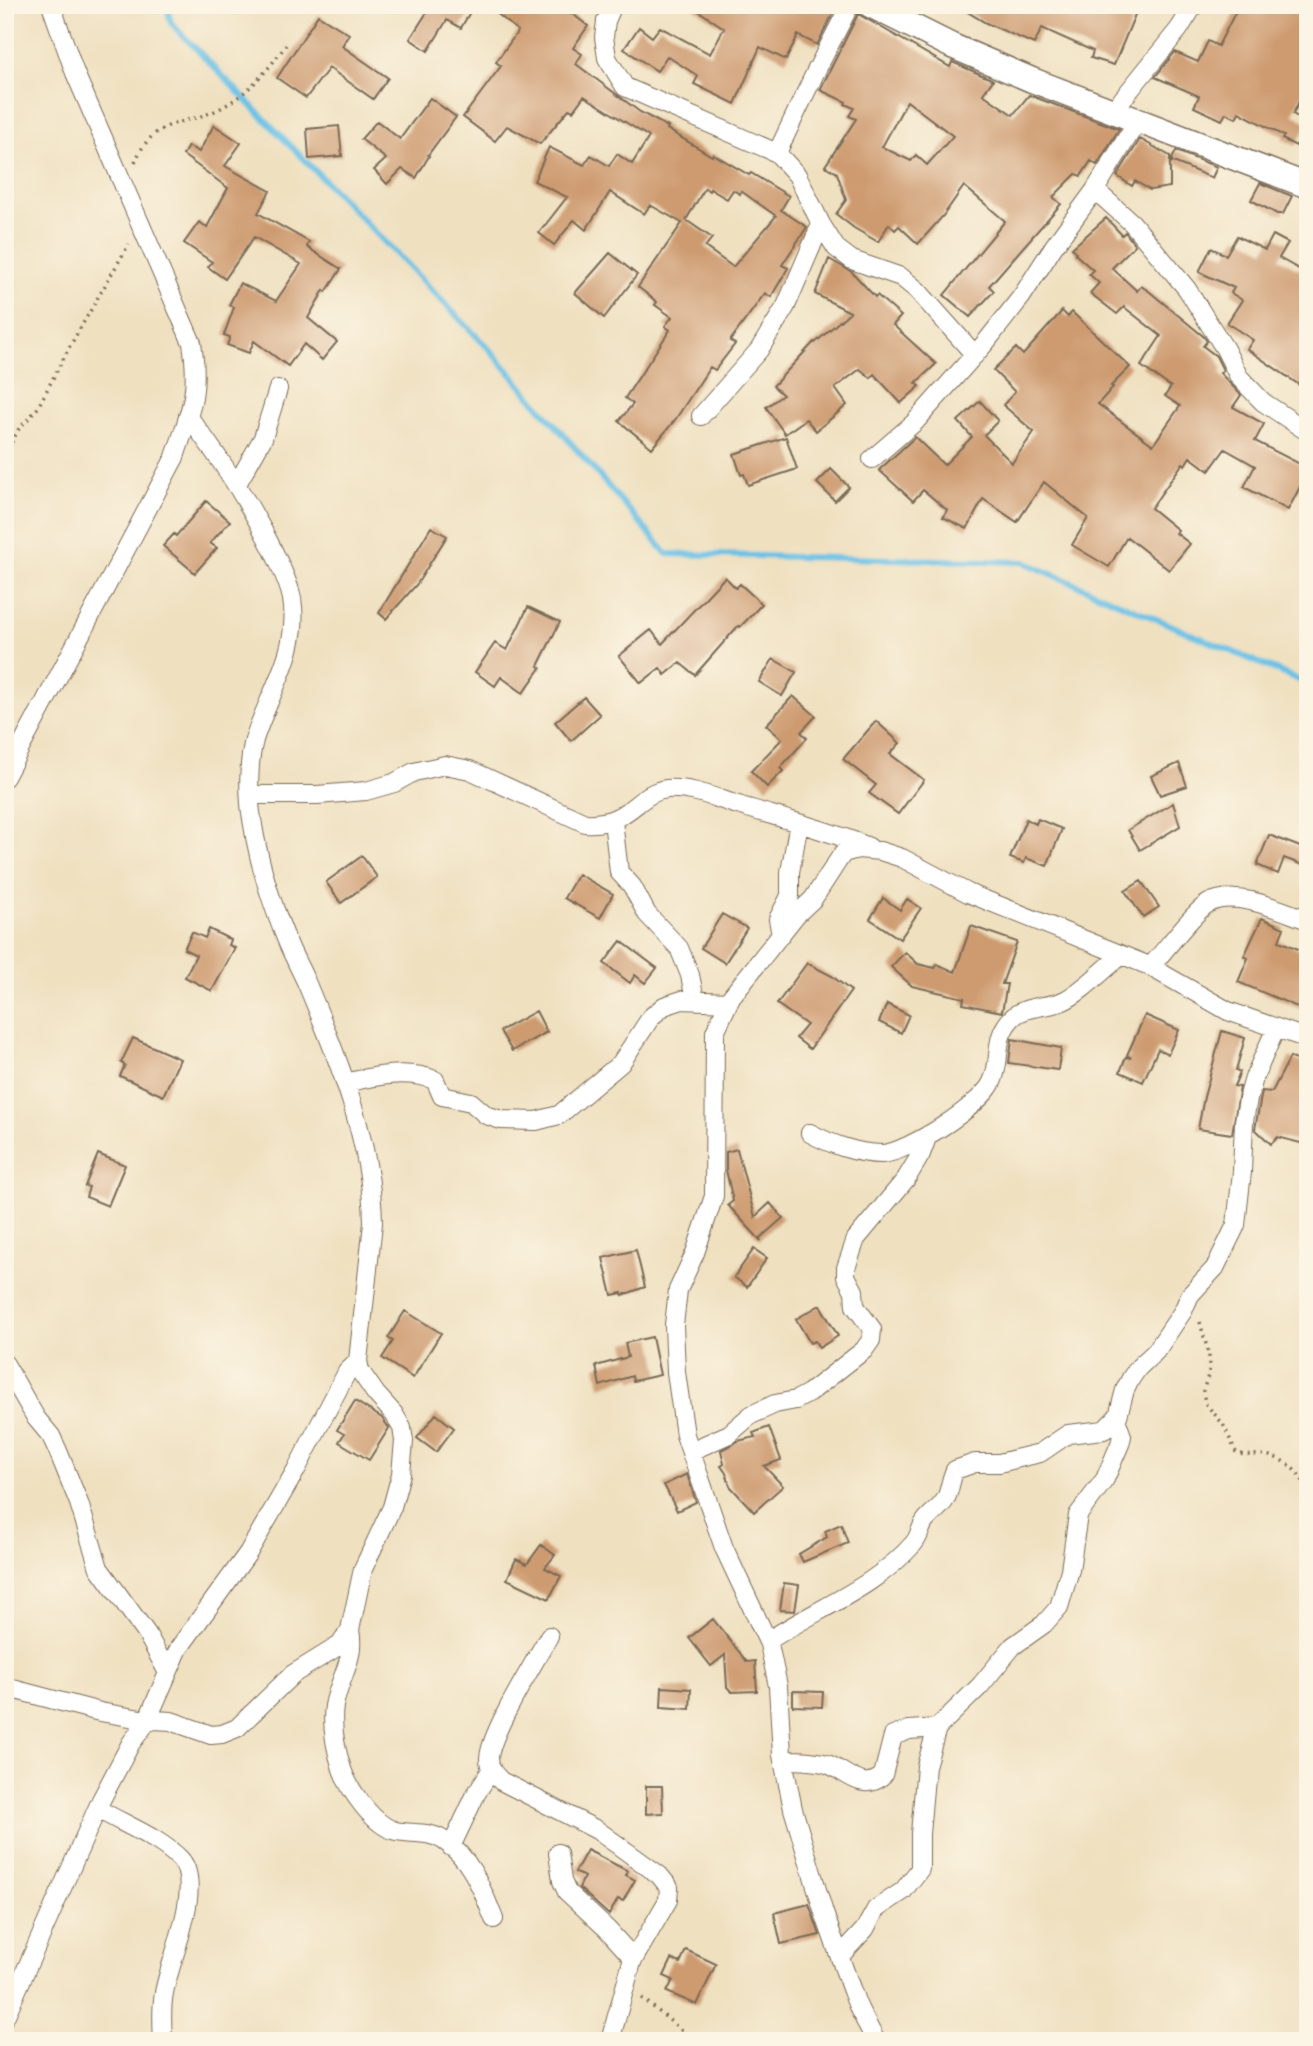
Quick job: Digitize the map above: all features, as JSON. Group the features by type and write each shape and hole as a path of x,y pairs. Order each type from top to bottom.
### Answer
{"street":[{"path":"5,777 175,457 193,407 197,373 192,343 75,73 51,5"},
{"path":"613,5 606,21 604,37 607,58 625,87 778,153 797,175 836,248 852,260 901,277 917,290 975,355"},
{"path":"778,153 850,5"},
{"path":"870,5 952,46 1308,186"},
{"path":"1113,111 1179,29 1194,5"},
{"path":"872,459 915,422 975,355 1022,296 1095,190 1138,120"},
{"path":"1095,190 1132,223 1187,289 1225,349 1239,377 1263,402 1308,432"},
{"path":"701,416 759,350 786,306 821,224"},
{"path":"237,484 263,438 278,389"},
{"path":"5,1687 146,1722 171,1721 211,1735 237,1728 293,1674 340,1645 350,1630 363,1569 392,1507 401,1474 404,1441 398,1421 370,1387 360,1371 358,1361 373,1206 355,1112 331,1041 287,941 258,856 251,816 253,744 284,668 293,629 292,600 283,572 257,517 225,464 188,416"},
{"path":"250,795 317,795 366,791 394,783 414,772 445,765 470,771 585,823 600,824 628,813 647,798 666,789 700,792 830,831 902,858 968,893 1150,967 1228,1011 1308,1039"},
{"path":"612,821 619,872 632,886 647,914 679,948 690,975 695,1000"},
{"path":"781,935 779,919 790,896 790,872 799,822"},
{"path":"876,2041 859,2009 824,1913 793,1808 783,1760 778,1686 768,1641 723,1548 685,1435 676,1372 674,1325 678,1290 695,1253 714,1196 715,1032 728,1002 796,915 813,899 843,853 850,849 880,851"},
{"path":"1150,967 1209,902 1233,897 1308,920"},
{"path":"810,1133 826,1142 883,1154 928,1135 972,1106 992,1084 998,1039 1014,1015 1065,1000 1122,955"},
{"path":"345,1083 390,1074 414,1075 435,1080 442,1096 471,1102 490,1117 515,1121 547,1118 566,1110 621,1063 650,1017 664,1006 682,1000 728,1002"},
{"path":"768,1641 858,1588 894,1563 916,1542 927,1518 947,1497 955,1470 975,1463 999,1463 1040,1453 1068,1434 1104,1430 1116,1419 1131,1378 1156,1351 1196,1289 1214,1268 1236,1225 1248,1099 1254,1078 1276,1028"},
{"path":"691,1451 729,1434 751,1415 809,1393 864,1350 872,1340 873,1329 855,1306 854,1291 846,1276 846,1268 856,1239 906,1179 928,1135"},
{"path":"5,2017 98,1808 131,1743 146,1722 179,1648 243,1562 296,1470 347,1372 358,1361"},
{"path":"5,1364 58,1451 79,1503 99,1568 147,1634 168,1674"},
{"path":"841,1955 865,1929 876,1909 903,1891 920,1869 926,1766 937,1728 980,1686 1013,1646 1044,1624 1059,1607 1070,1570 1078,1515 1105,1479 1120,1444 1122,1436 1116,1419"},
{"path":"350,1630 353,1643 351,1657 338,1692 333,1716 336,1746 349,1788 386,1828 439,1837 451,1847 475,1872 494,1919"},
{"path":"550,1636 513,1700 494,1742 489,1755 491,1770 501,1781 597,1830 666,1880 669,1887 668,1900 634,1959 610,2041"},
{"path":"783,1760 824,1763 835,1767 851,1779 874,1781 883,1775 893,1736 909,1730 937,1728"},
{"path":"451,1847 476,1794 491,1770"},
{"path":"98,1808 182,1860 189,1879 189,1898 163,1995 163,2041"},
{"path":"558,1853 562,1881 567,1892 607,1929 634,1959"}],"path":[{"path":"124,186 139,151 162,127 219,109 263,76 286,45"},
{"path":"5,455 18,430 37,410 70,346 140,224"},
{"path":"1196,1289 1200,1325 1209,1355 1209,1372 1203,1391 1205,1403 1223,1424 1236,1452 1266,1455 1286,1464 1296,1471 1307,1487 1308,1494"},
{"path":"627,1985 695,2041"}],"building":[{"path":"423,5 474,5 461,28 447,20 428,51 410,39 429,9"},
{"path":"487,5 561,5 588,26 573,48 582,54 576,64 640,112 668,127 667,129 789,196 781,210 807,227 782,265 788,268 771,297 765,293 730,341 735,344 715,370 710,367 675,420 652,448 619,421 633,404 625,398 670,330 665,326 672,317 655,305 657,302 638,287 682,223 650,205 644,214 610,192 586,230 574,220 554,245 539,233 567,197 534,181 549,147 584,165 591,155 609,166 617,154 632,164 649,137 584,96 573,111 569,109 540,144 507,126 495,141 463,117 501,66 496,62 518,31","holes":["705,188 709,191 710,189 727,199 733,190 740,194 741,191 776,216 733,267 705,247 712,238 686,220"]},
{"path":"690,5 837,5 817,45 798,35 786,60 760,47 735,104 694,84 698,76 667,56 657,71 624,49 639,27 652,37 660,27 710,54 724,28"},
{"path":"956,5 1003,5 1017,11 1019,5 1139,5 1114,65 1091,58 1093,51 1042,28 1034,44 986,23"},
{"path":"1239,5 1308,5 1308,82 1293,114 1308,123 1296,146 1282,139 1284,136 1239,112 1236,118 1226,113 1222,120 1194,107 1199,96 1155,77 1175,52 1198,62 1208,41 1218,46"},
{"path":"858,14 950,67 952,62 993,80 983,94 1013,115 1029,95 1119,129 1097,165 1091,161 1081,176 1076,174 1053,197 1061,204 989,286 994,291 970,317 944,295 1005,221 964,186 943,216 918,244 899,226 895,230 889,224 878,242 854,228 836,214 846,200 837,173 825,166 856,119 849,116 854,108 820,90","holes":["907,101 953,136 927,165 916,155 911,161 882,147"]},
{"path":"318,15 349,34 342,46 388,78 373,99 329,68 306,98 277,78"},
{"path":"430,98 456,117 428,155 416,178 402,169 387,184 374,170 386,159 361,139 377,121 400,139"},
{"path":"214,125 241,143 225,166 270,191 258,213 309,242 307,247 341,269 326,292 324,290 308,318 337,342 322,360 304,344 288,366 254,341 249,353 227,345 230,337 224,335 234,307 229,305 240,283 276,301 301,264 254,237 225,279 208,267 212,262 184,243 199,222 207,227 228,188 183,155 188,146 199,152"},
{"path":"339,126 342,156 309,159 307,129"},
{"path":"1140,139 1170,156 1170,187 1150,190 1135,181 1132,186 1117,176"},
{"path":"1176,151 1217,167 1212,178 1171,161"},
{"path":"1260,183 1292,196 1283,214 1277,214 1251,200"},
{"path":"1106,218 1122,235 1125,232 1135,245 1112,268 1137,291 1141,286 1150,292 1203,336 1207,341 1203,346 1216,356 1223,370 1220,373 1241,395 1233,407 1264,424 1255,441 1308,468 1308,489 1301,485 1288,510 1244,487 1255,466 1225,449 1209,471 1190,457 1151,508 1178,530 1176,533 1190,544 1169,570 1127,537 1109,567 1072,545 1088,518 1044,482 1017,522 983,499 967,529 943,517 947,510 923,490 913,501 879,470 915,437 944,465 972,437 958,421 980,401 998,421 984,435 1012,463 1034,432 1003,405 1015,392 993,370 1016,348 1023,355 1062,311 1068,317 1072,312 1130,367 1098,404 1153,445 1180,406 1165,396 1171,387 1141,366 1161,336 1124,307 1117,314 1090,293 1099,283 1089,274 1093,270 1072,248"},
{"path":"1273,235 1288,243 1279,258 1302,271 1301,274 1308,278 1308,391 1247,349 1253,340 1227,323 1242,300 1231,293 1234,288 1199,272 1211,248 1226,255 1237,236 1265,250"},
{"path":"610,253 637,275 604,318 575,293"},
{"path":"829,259 852,272 875,297 877,295 901,316 893,325 936,364 916,383 920,386 901,403 874,374 871,378 860,369 835,388 847,405 816,431 806,419 785,434 766,407 783,395 773,386 814,342 850,312 815,294"},
{"path":"786,437 797,469 748,485 744,474 741,475 734,454"},
{"path":"831,469 849,487 835,501 817,483"},
{"path":"206,501 230,521 210,543 217,548 195,573 163,546 174,534 176,536"},
{"path":"431,527 447,536 417,584 386,619 379,613"},
{"path":"725,577 736,588 740,584 762,604 738,626 695,675 680,663 665,675 660,668 641,683 619,656 651,630 662,644"},
{"path":"528,607 560,622 538,666 541,668 523,693 501,677 495,686 475,672 495,643 507,650"},
{"path":"773,659 796,672 782,696 759,682"},
{"path":"793,696 816,716 801,732 807,738 780,768 783,771 767,787 751,771 782,739 766,725"},
{"path":"584,697 600,715 571,741 555,722"},
{"path":"876,721 900,743 890,754 924,780 898,814 869,793 876,785 843,759"},
{"path":"1179,763 1187,786 1160,795 1151,776"},
{"path":"1173,803 1180,826 1140,850 1128,830"},
{"path":"1026,819 1036,824 1038,819 1062,829 1047,866 1026,858 1024,863 1010,858"},
{"path":"1269,835 1308,850 1308,867 1284,858 1278,874 1257,865"},
{"path":"362,856 377,877 341,903 326,882"},
{"path":"578,874 613,894 600,918 564,898"},
{"path":"1141,881 1159,907 1143,917 1125,891"},
{"path":"883,898 900,910 907,899 921,908 900,939 870,919"},
{"path":"722,914 747,928 725,963 701,948"},
{"path":"1262,918 1284,928 1279,941 1308,953 1308,996 1302,1009 1238,982 1248,958 1244,956"},
{"path":"971,926 1017,942 1002,984 1007,984 1002,1012 963,1004 964,998 912,986 891,967 905,952 918,964 935,968 937,964 955,972"},
{"path":"209,929 231,940 229,945 235,948 212,991 185,977 196,955 184,949 192,932 205,938"},
{"path":"621,941 657,968 645,983 635,975 630,983 604,963"},
{"path":"807,963 832,976 851,991 810,1049 796,1038 807,1025 777,1004"},
{"path":"887,1004 909,1015 901,1033 879,1022"},
{"path":"536,1011 547,1032 512,1051 500,1031"},
{"path":"1145,1015 1179,1030 1168,1054 1158,1049 1143,1082 1120,1072 1126,1057 1131,1058 1127,1055"},
{"path":"1222,1031 1245,1038 1236,1070 1240,1072 1234,1086 1240,1087 1232,1134 1198,1129"},
{"path":"133,1038 180,1059 163,1096 120,1076 125,1065 121,1063"},
{"path":"1012,1039 1061,1048 1058,1070 1009,1063"},
{"path":"1290,1057 1308,1066 1308,1145 1278,1137 1271,1144 1255,1129 1262,1091 1272,1092"},
{"path":"737,1149 755,1217 770,1203 783,1218 760,1238 761,1241 728,1205 733,1201 726,1170 726,1152"},
{"path":"98,1154 125,1165 108,1206 86,1197 89,1187 85,1186"},
{"path":"754,1249 767,1258 747,1287 734,1277"},
{"path":"636,1250 645,1287 623,1295 612,1295 603,1258"},
{"path":"820,1305 838,1336 819,1348 815,1341 810,1343 796,1319"},
{"path":"405,1311 441,1333 413,1378 382,1358 393,1341 388,1338"},
{"path":"652,1337 660,1375 633,1381 632,1376 600,1386 596,1366 628,1357 625,1343"},
{"path":"355,1401 382,1418 389,1428 369,1460 339,1442 344,1434 337,1430"},
{"path":"436,1414 454,1428 436,1452 417,1438"},
{"path":"769,1427 781,1460 764,1466 783,1486 754,1512 730,1486 721,1466 724,1464 721,1450 738,1441 755,1437 753,1433"},
{"path":"687,1474 696,1502 677,1511 664,1485"},
{"path":"841,1524 848,1543 803,1562 799,1554 827,1537 825,1531"},
{"path":"541,1545 555,1555 545,1568 561,1576 549,1599 507,1579 516,1559 527,1564"},
{"path":"784,1583 799,1585 795,1611 780,1610"},
{"path":"713,1619 747,1662 755,1661 757,1691 732,1692 727,1687 725,1655 711,1666 689,1638"},
{"path":"662,1687 691,1689 690,1709 661,1707"},
{"path":"793,1691 823,1692 822,1707 793,1706"},
{"path":"646,1786 662,1786 663,1813 646,1814"},
{"path":"587,1850 628,1871 626,1875 635,1880 623,1901 618,1899 609,1915 579,1888 584,1877 575,1872"},
{"path":"809,1904 820,1935 781,1944 774,1913"},
{"path":"686,1950 716,1964 697,2005 667,1992 673,1980 664,1976 672,1959 680,1963"}],"waterway":[{"path":"167,5 171,23 492,352 667,554 1024,562 1308,684"}]}
